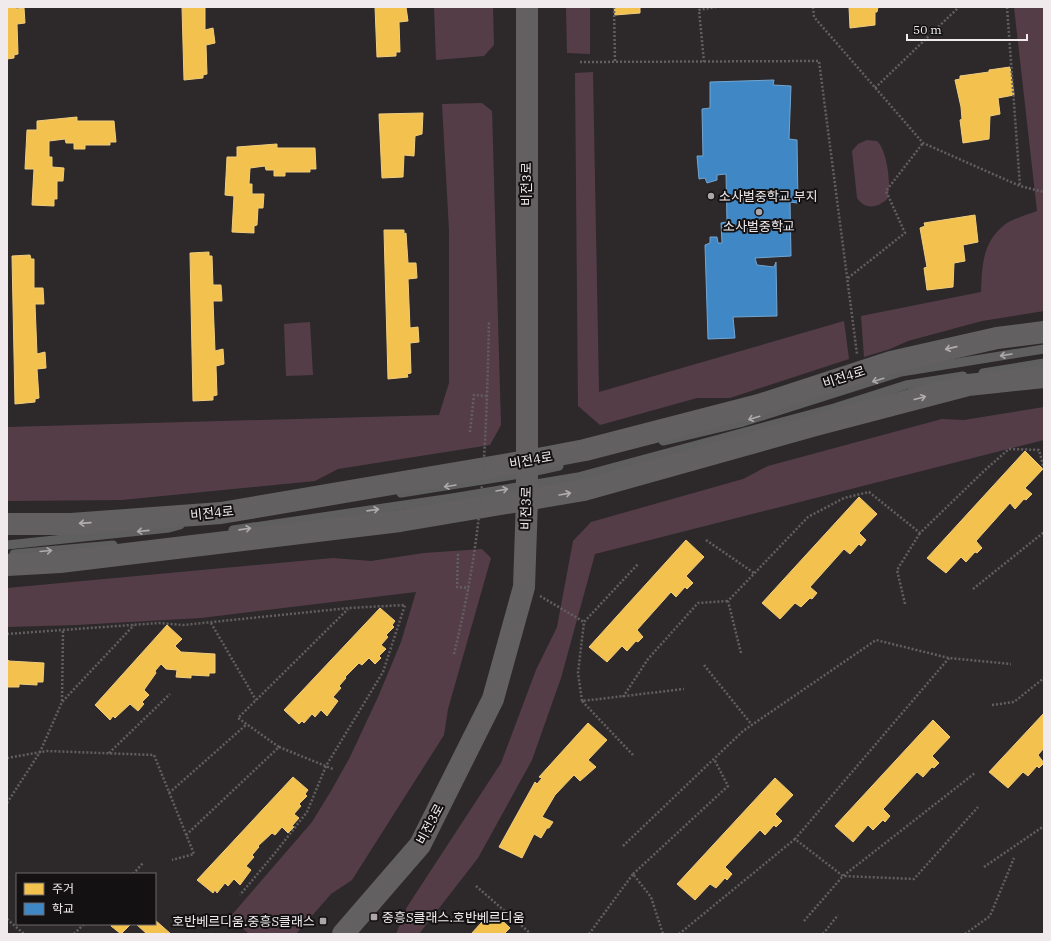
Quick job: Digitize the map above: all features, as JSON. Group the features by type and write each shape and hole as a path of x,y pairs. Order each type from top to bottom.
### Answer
{"main road":[{"name":"비전3로","path":"343,934 420,846 492,699 524,587 527,480 527,7"},
{"name":"비전4로","path":"7,565 60,562 400,521 527,480 585,450 759,405 891,362 997,338 1044,332"},
{"name":"비전4로","path":"7,524 222,522 527,480 584,490 816,425 968,385 1044,377"}],"lane":[{"path":"650,444 743,422 901,372 1044,349"},
{"path":"389,495 527,480 578,477 834,408 906,385 1044,363"},
{"path":"581,460 612,453"},
{"path":"527,480 565,464"},
{"path":"169,528 342,502"},
{"path":"7,545 222,522"},
{"path":"153,541 184,538"},
{"path":"7,555 122,544"}],"path":[{"path":"614,7 615,62"},
{"path":"704,62 699,10 716,7"},
{"path":"813,7 814,18 923,143 1020,186 1044,192"},
{"path":"875,88 960,7"},
{"path":"1007,7 1020,186"},
{"path":"580,62 819,61 858,356"},
{"path":"848,278 905,234 886,191 923,143"},
{"path":"454,654 468,588 477,525 487,426 489,321"},
{"path":"470,432 474,395 487,396"},
{"path":"905,604 896,570 920,533 985,470 1009,449 1039,450 1044,468"},
{"path":"623,696 648,659 698,603 728,601 808,517 844,498 869,492 920,533"},
{"path":"973,589 1044,532"},
{"path":"706,540 754,573"},
{"path":"458,554 457,587 468,588"},
{"path":"633,755 582,701 578,673 584,622 638,564"},
{"path":"524,587 584,622"},
{"path":"728,601 741,653"},
{"path":"7,634 159,623 183,625 348,608 405,604 384,672 326,766 307,812 276,854 240,895"},
{"path":"333,769 279,747 238,718 348,608"},
{"path":"210,622 256,700"},
{"path":"7,803 40,752 62,702 135,625"},
{"path":"62,702 63,631"},
{"path":"623,846 752,725 876,640 949,658 1012,664"},
{"path":"678,934 795,839 949,658"},
{"path":"704,665 752,725"},
{"path":"992,705 1014,702 1044,678"},
{"path":"582,701 684,689"},
{"path":"108,753 170,694"},
{"path":"169,793 247,724"},
{"path":"186,835 279,747"},
{"path":"7,758 40,752 108,753 154,756 194,854 172,860"},
{"path":"589,934 633,874 728,786 714,759"},
{"path":"804,921 843,876 974,772"},
{"path":"795,839 843,876 914,879 978,807"},
{"path":"984,867 1044,826"},
{"path":"965,934 990,916 1014,858"},
{"path":"134,873 144,863"},
{"path":"633,874 651,897 663,934"},
{"path":"476,886 530,933"},
{"path":"823,934 838,915"},
{"path":"7,919 24,934"},
{"path":"74,934 83,925"},
{"path":"78,930 82,934"}],"shaded area":[{"path":"434,7 493,7 494,45 484,56 436,60"},
{"path":"566,7 590,7 590,54 567,53"},
{"path":"1014,7 1044,7 1044,311 982,321 908,341 890,349 864,357 861,316 981,292 984,256 991,240 1006,224 1037,211"},
{"path":"593,72 599,392 844,321 849,359 730,398 697,398 600,425 578,406 575,73"},
{"path":"482,103 492,111 501,425 490,445 338,469 315,481 122,500 7,501 7,427 439,415 449,383 449,230 442,104"},
{"path":"867,140 877,141 881,146 888,168 889,186 887,199 876,206 868,206 860,202 857,198 852,151 858,144"},
{"path":"310,322 313,375 286,376 284,324"},
{"path":"1044,407 1044,440 595,554 561,678 532,760 478,858 419,934 396,934 407,907 501,763 536,670 557,627 573,541 591,522 743,479 768,466 942,419 964,420"},
{"path":"482,549 491,558 448,709 444,735 352,880 331,894 296,934 249,934 230,917 312,822 331,791 350,757 378,697 401,642 416,592 201,618 7,627 7,588 333,558 371,561 424,553"}],"building: 주거":[{"path":"7,7 16,7 16,9 24,8 25,23 17,24 18,54 14,55 14,58 7,59"},
{"path":"182,7 205,7 205,30 213,28 215,43 206,45 207,74 203,75 203,78 184,80"},
{"path":"375,7 406,7 408,21 399,22 400,52 396,52 396,56 377,57"},
{"path":"614,7 640,7 640,13 615,15"},
{"path":"849,7 878,7 877,12 875,12 875,25 850,28"},
{"path":"1010,67 1014,95 998,98 1000,114 990,116 989,139 963,143 960,120 962,119 961,107 955,80 960,79 960,76 989,72 989,70"},
{"path":"423,113 422,134 415,136 414,156 404,155 403,177 382,178 379,114"},
{"path":"77,117 77,121 114,121 116,142 110,142 110,145 85,145 85,149 74,149 74,143 66,143 65,139 49,141 49,157 52,157 52,167 64,168 63,181 57,181 57,199 54,199 54,206 32,205 34,169 25,169 27,130 37,130 37,121"},
{"path":"277,144 277,148 315,148 316,169 310,169 310,172 285,172 285,176 274,176 274,170 266,170 265,166 250,168 249,184 252,184 252,194 264,194 263,208 258,208 257,225 254,226 254,233 232,232 234,196 225,195 227,157 237,157 237,147"},
{"path":"975,215 978,242 963,245 965,261 954,263 953,287 927,290 924,268 927,267 920,228 925,226 924,223"},
{"path":"384,230 404,230 404,234 406,233 408,263 416,263 417,278 408,279 410,328 418,327 419,342 410,343 411,373 407,374 408,377 388,379"},
{"path":"209,252 209,256 212,256 213,285 221,285 222,301 213,301 215,351 223,349 224,364 216,366 217,395 213,396 213,400 193,401 190,253"},
{"path":"30,255 31,259 34,259 34,288 43,288 44,304 35,304 37,354 45,352 46,368 37,369 39,398 35,399 35,402 15,404 12,256"},
{"path":"1025,451 1043,469 1025,488 1032,494 1026,500 1024,499 1015,509 1010,503 976,541 982,548 977,553 975,552 966,562 961,557 946,573 927,558"},
{"path":"859,497 877,514 859,533 866,540 861,546 859,544 850,554 844,549 810,587 817,593 812,599 810,598 801,607 795,603 780,619 762,603"},
{"path":"686,540 704,557 686,576 693,583 687,589 685,587 676,597 671,592 637,630 643,637 638,642 636,641 627,651 622,646 607,662 589,647"},
{"path":"380,608 395,621 392,625 394,627 386,635 388,637 381,645 386,649 379,656 381,658 375,664 369,658 362,665 359,663 345,677 346,678 339,686 341,688 333,697 338,701 327,716 321,710 315,717 312,714 304,723 302,721 299,724 284,710"},
{"path":"167,625 182,639 175,646 181,652 215,654 215,673 209,673 209,676 191,675 191,678 176,677 177,670 166,669 161,664 144,690 149,695 142,702 144,704 138,711 130,704 115,718 113,716 110,720 95,705"},
{"path":"7,659 9,661 44,663 43,682 37,682 37,685 19,684 19,687 7,687"},
{"path":"1044,713 1044,748 1038,755 1044,763 1039,768 1037,766 1028,776 1023,772 1008,788 989,772"},
{"path":"933,720 950,737 932,756 939,763 934,768 932,767 923,777 917,772 883,809 890,816 885,822 883,820 873,830 868,825 853,842 835,826"},
{"path":"588,723 607,740 588,760 596,767 580,781 574,775 555,795 542,817 553,822 541,838 534,834 522,858 499,847 535,782 537,784 542,778 539,777"},
{"path":"293,777 308,790 305,794 307,796 299,804 301,806 294,814 299,818 292,826 294,827 288,833 282,827 275,835 272,833 258,846 259,847 252,855 254,857 246,866 251,870 240,885 234,879 228,886 225,883 217,893 215,890 213,893 197,880"},
{"path":"775,778 793,795 775,814 782,821 776,827 774,825 765,835 760,830 725,867 732,874 727,880 725,878 716,888 710,884 695,900 677,884"},
{"path":"492,911 510,928 504,934 471,934"},
{"path":"156,921 171,934 147,934 137,925 156,925"},
{"path":"112,925 130,925 121,934"}],"building: 학교":[{"name":"소사벌중학교","path":"774,80 773,85 791,86 789,139 797,140 798,203 790,202 791,256 755,258 757,265 774,267 776,262 777,316 733,317 735,338 708,339 705,245 710,243 710,237 717,237 718,243 722,243 721,223 727,222 726,174 717,175 717,180 707,183 705,178 699,179 697,156 703,156 702,109 710,108 710,82"}],"place":[{"name":"소사벌중학교 부지","path":"711,196"},
{"name":"소사벌중학교","path":"759,212"},
{"name":"중흥S클래스.호반베르디움","path":"374,917"},
{"name":"호반베르디움.중흥S클래스","path":"323,921"}]}
